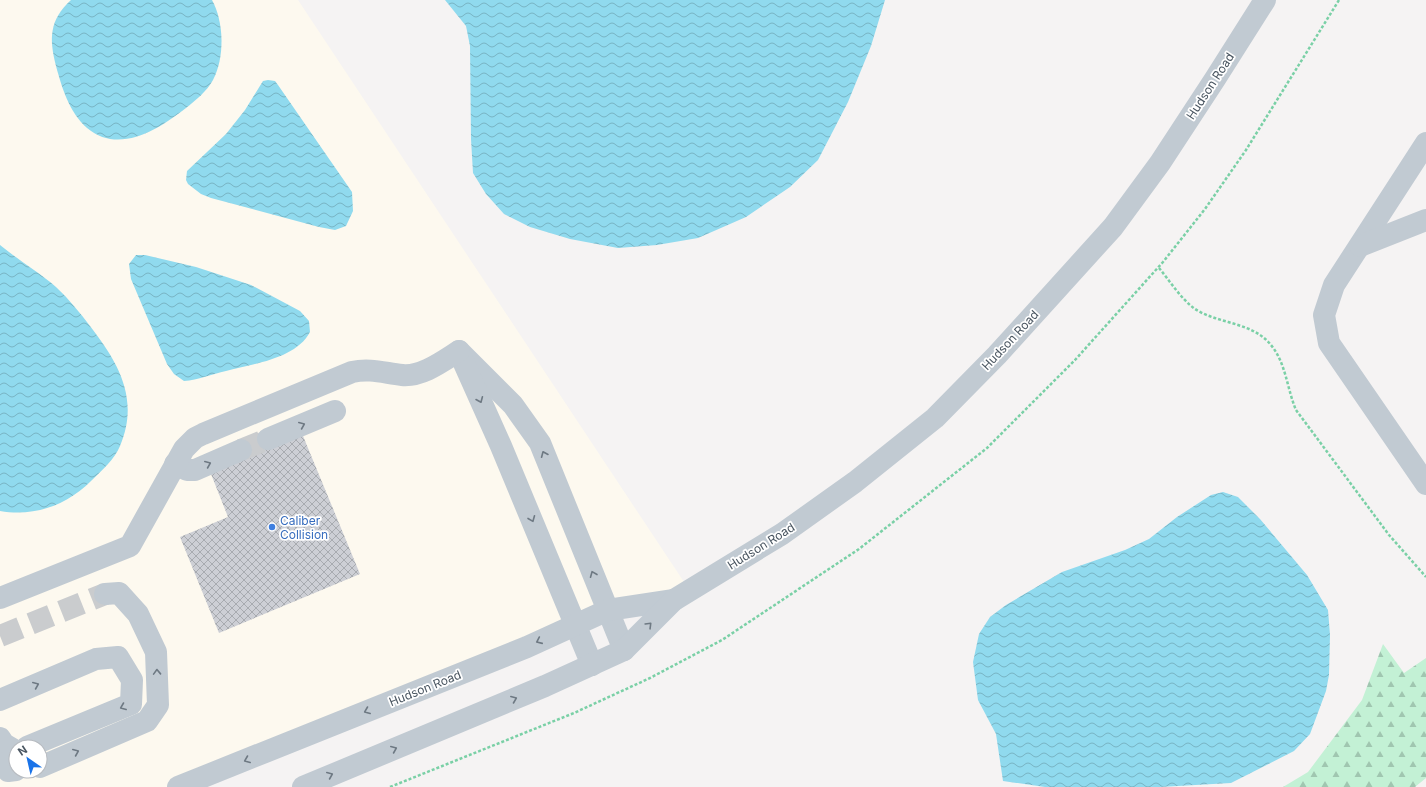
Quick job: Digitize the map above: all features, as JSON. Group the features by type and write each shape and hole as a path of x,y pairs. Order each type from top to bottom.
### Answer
{"street":[{"name":"Hudson Road","path":"303,787 592,665 624,650 674,600 782,534 855,482 935,418 1044,304 1113,227 1168,150 1265,0"},
{"path":"1426,144 1334,285 1324,315 1329,343 1426,484"},
{"path":"1360,246 1426,220"},
{"path":"0,598 130,546 175,464 189,443 203,434 343,375 361,370 372,370 403,375 412,374 436,365 459,351"},
{"path":"459,351 512,405 540,443 624,650"},
{"path":"459,351 504,453 592,665"},
{"path":"268,439 335,411"},
{"path":"175,464 187,470 194,470 241,450"},
{"path":"48,764 147,721 158,705 156,652 138,614 119,592 106,594"},
{"name":"Hudson Road","path":"178,787 527,647 608,610 674,600"},
{"path":"0,700 96,659 118,657 132,680 131,704 46,739"},
{"path":"0,738 4,744 8,746"},
{"path":"0,762 8,771"}],"path":[{"path":"1158,268 1195,308 1215,318 1244,326 1260,334 1271,344 1280,360 1287,379 1290,397 1296,410 1389,535 1426,577"}],"shaded area":[{"path":"0,0 298,0 690,591 608,610 178,787 0,787"}],"green space":[{"path":"1383,644 1404,673 1426,658 1426,778 1415,787 1283,787 1308,772 1362,700"}],"water":[{"path":"71,0 212,0 219,19 222,40 220,61 211,84 190,105 164,124 151,131 125,139 112,139 99,136 87,128 75,115 61,83 52,47 53,30 58,15"},
{"path":"445,0 885,0 871,46 848,102 818,160 790,187 746,217 698,238 657,245 618,248 570,239 530,227 504,214 486,194 473,173 470,46 466,26"},
{"path":"263,81 275,81 278,85 352,192 353,211 346,226 335,230 319,227 211,198 201,194 188,184 186,180 187,171 226,134 245,110"},
{"path":"0,245 49,282 74,306 109,353 117,367 127,397 128,412 126,429 115,456 91,481 72,497 50,507 26,512 0,511"},
{"path":"136,255 145,255 196,267 251,285 300,311 309,321 310,332 295,348 272,359 184,381 174,374 167,364 131,279 129,264"},
{"path":"1223,492 1238,497 1260,519 1307,575 1328,610 1330,635 1329,675 1326,691 1310,734 1294,751 1231,783 1160,787 1045,787 1003,781 996,734 978,700 973,662 979,634 990,617 1006,605 1062,572 1125,550 1149,539 1177,517 1211,495"}],"building":[{"name":"Caliber Collision","path":"265,430 303,436 360,574 219,633 180,537 228,517 211,474 237,442"}],"tunnel":[{"path":"241,450 268,439"},
{"path":"0,636 105,594"}],"place":[{"name":"Caliber Collision","path":"272,527"}]}
